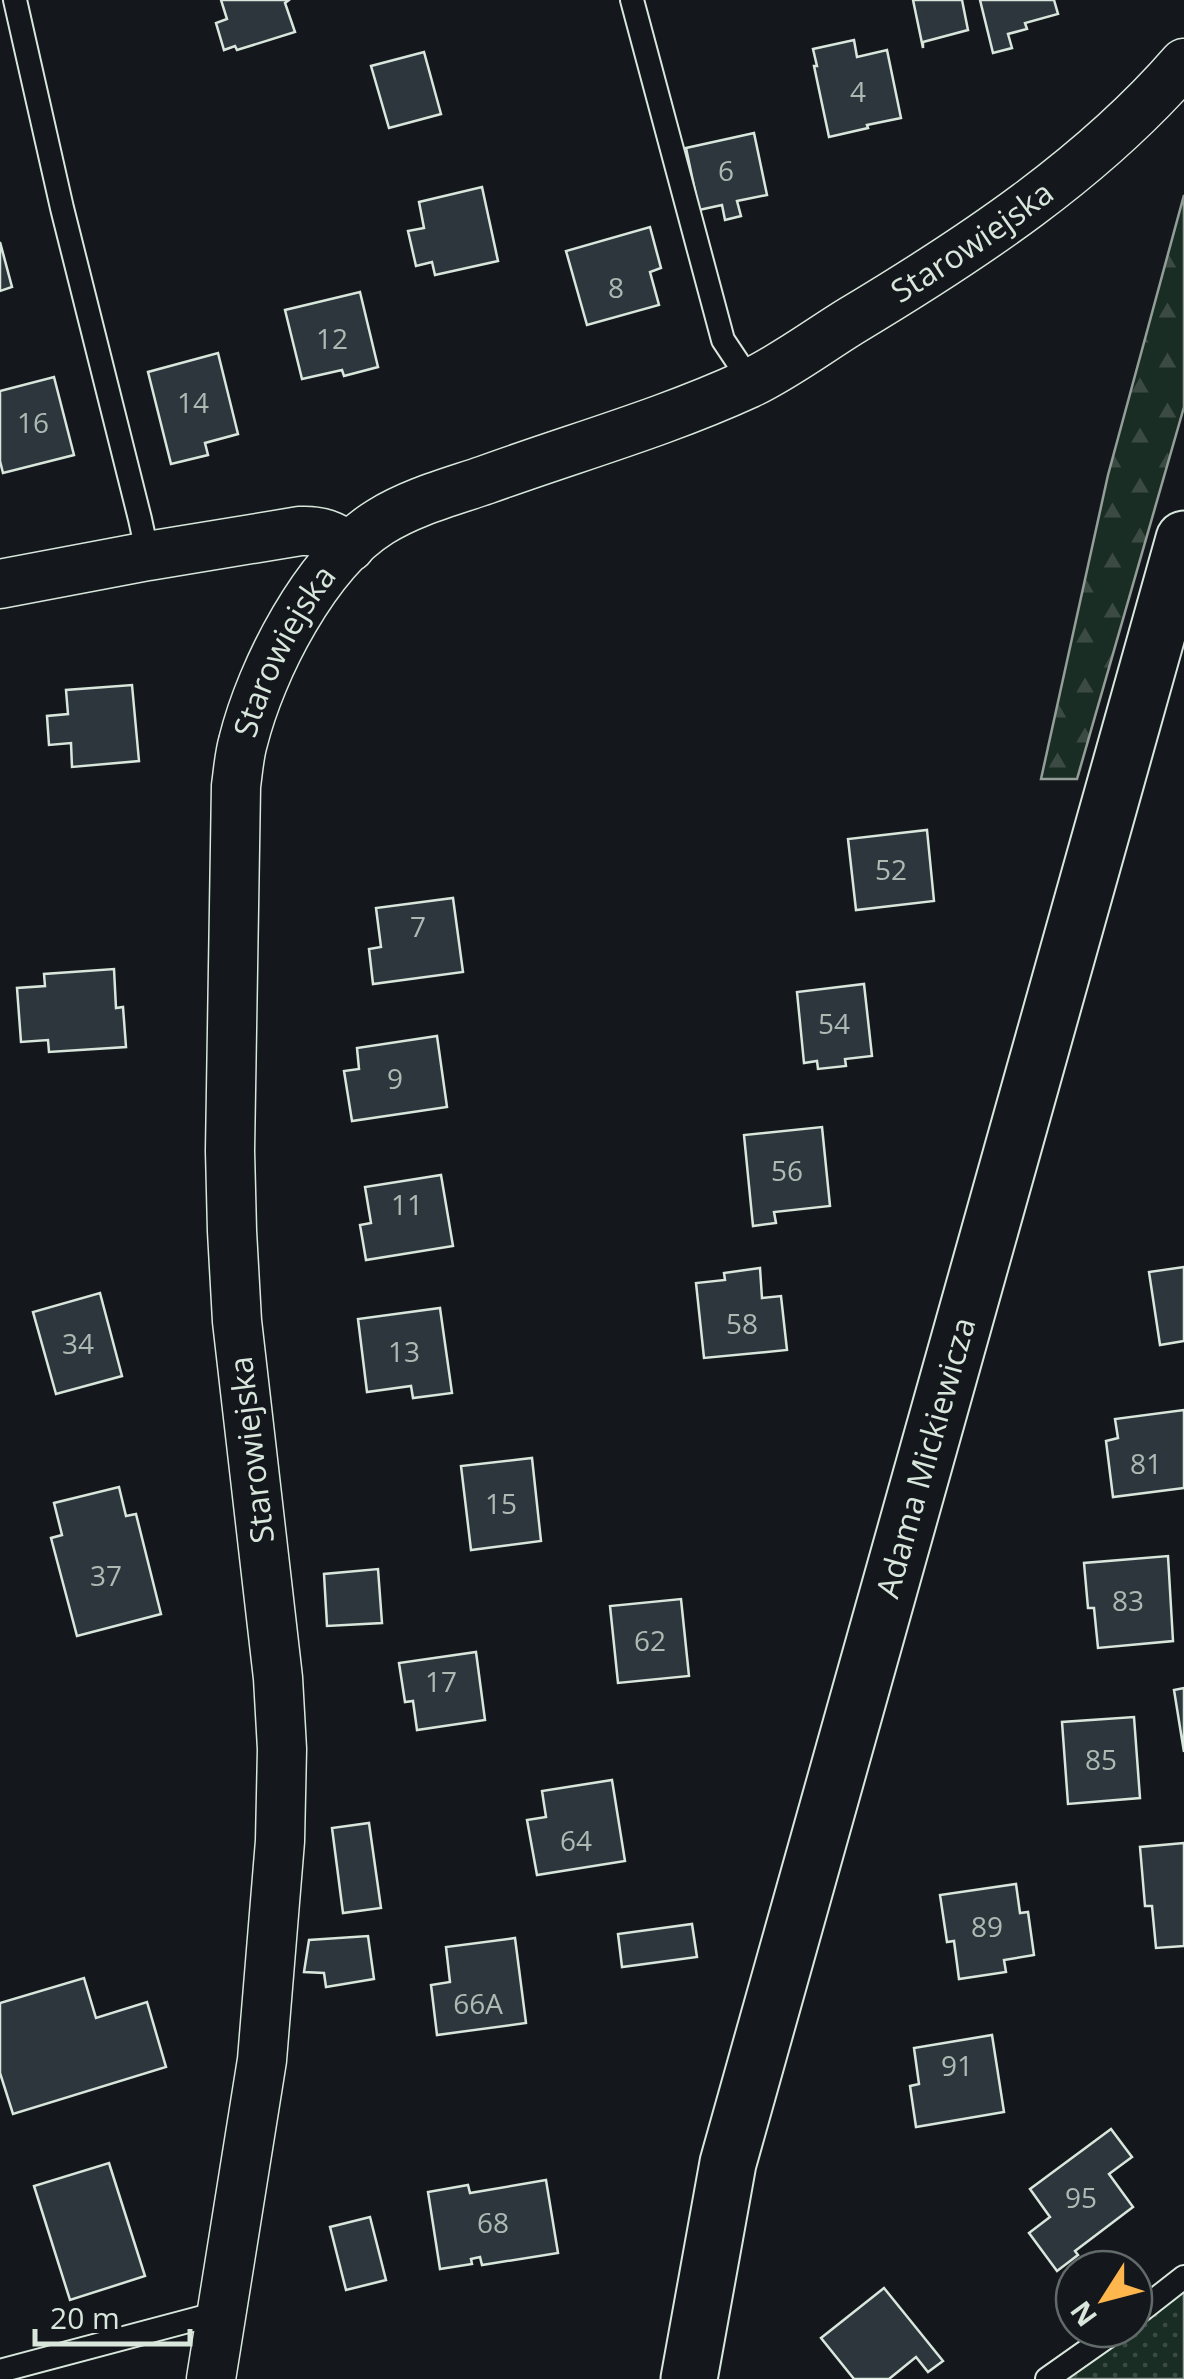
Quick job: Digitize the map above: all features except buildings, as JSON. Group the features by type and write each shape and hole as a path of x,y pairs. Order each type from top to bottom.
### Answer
{"street":[{"name":"Starowiejska","path":"211,2379 262,2060 280,1841 282,1748 278,1678 237,1321 230,1131 236,786 242,743 260,689 304,602 331,565 377,523 534,462 655,423 751,382 897,294 998,226 1087,160 1184,63"},
{"name":"Starowiejska","path":"0,584 300,531 318,530 350,547"},
{"name":"Adama Mickiewicza","path":"689,2379 728,2164 1184,539"}],"lane":[{"path":"15,0 148,556"},
{"path":"632,0 723,340 751,382"},
{"path":"1154,2300 1184,2277"},
{"path":"0,2371 222,2312"},
{"path":"1047,2379 1090,2349"}],"green space":[{"path":"1184,195 1184,407 1077,779 1041,779 1108,475"},
{"path":"1184,2290 1184,2379 1058,2379 1101,2349 1154,2349 1154,2311"}]}
